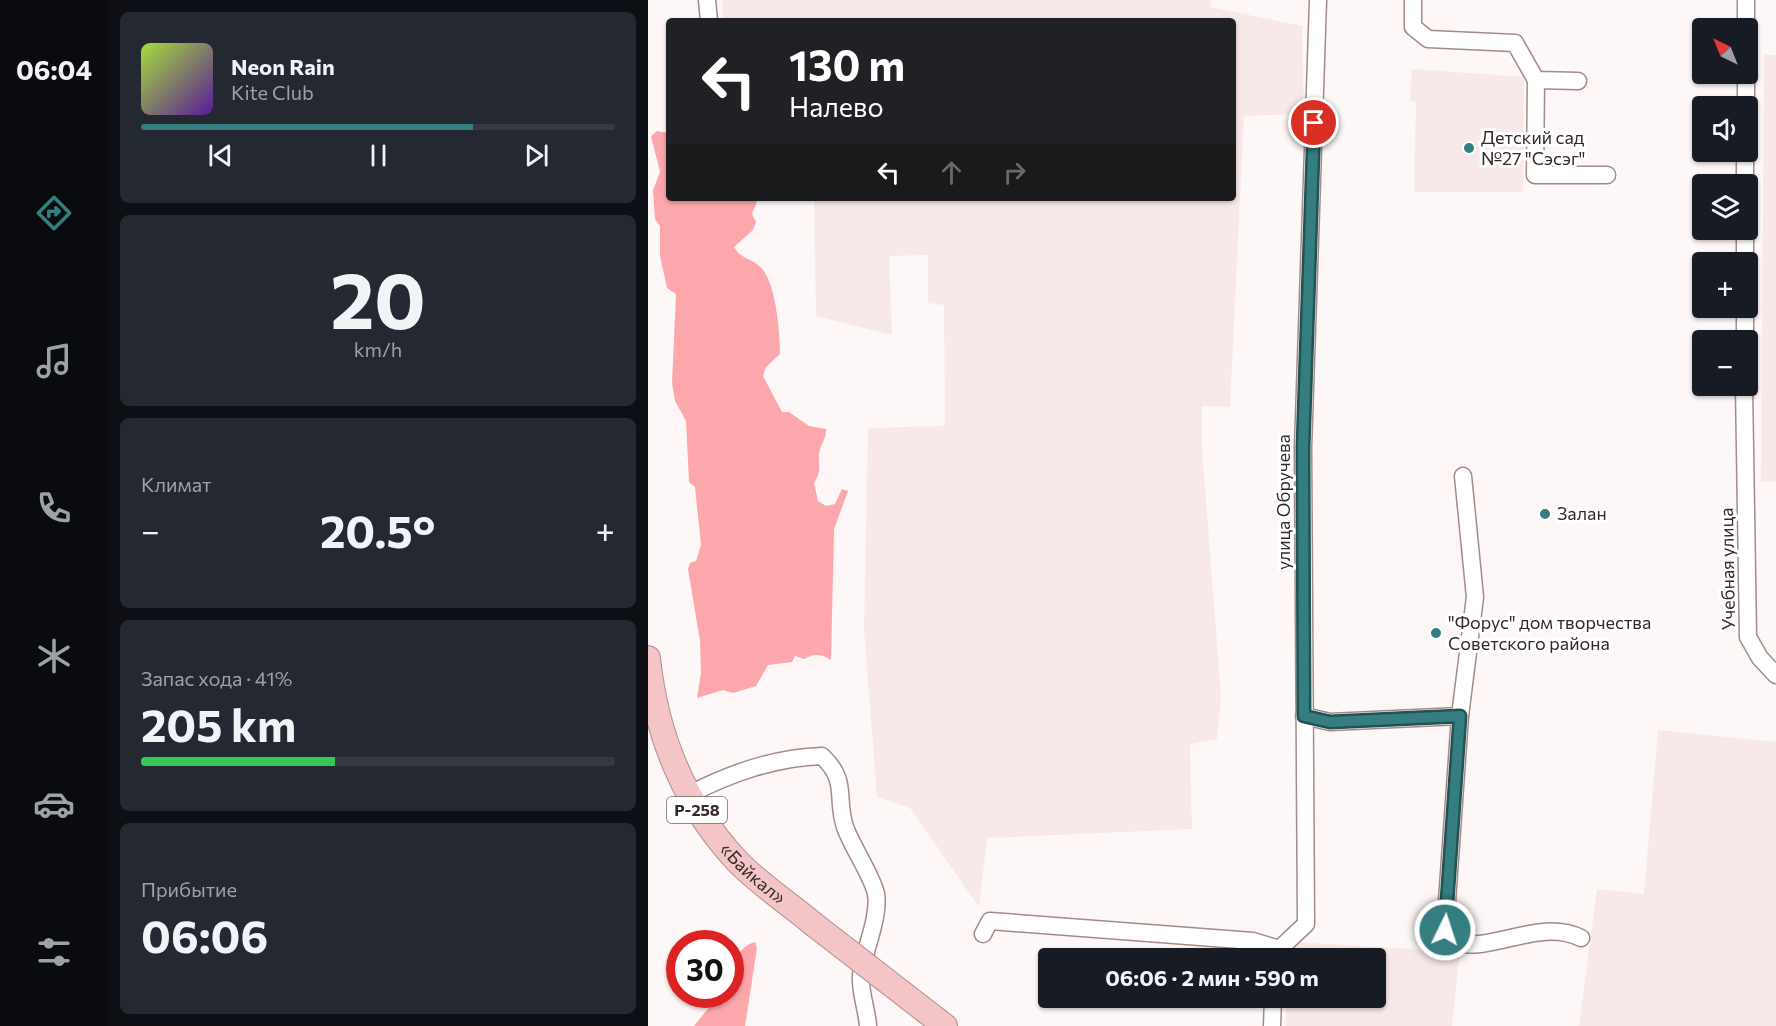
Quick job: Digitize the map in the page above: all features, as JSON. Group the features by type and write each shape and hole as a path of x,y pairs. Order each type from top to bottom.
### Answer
{"highway":[{"name":"«Байкал»","path":"648,658 655,710 663,739 688,795 738,862 945,1026"}],"street":[{"path":"707,0 709,18"},
{"name":"улица Обручева","path":"1282,948 1306,924 1303,448 1318,0"},
{"path":"1413,0 1413,27 1428,39 1515,43 1536,80 1535,175 1606,175"},
{"path":"1746,0 1746,18"},
{"path":"1536,80 1578,81"},
{"name":"Учебная улица","path":"1744,396 1748,637 1760,658 1776,675"},
{"path":"1462,477 1475,597 1460,716 1445,930 1454,943 1464,945 1487,945 1536,932 1581,938"},
{"path":"1304,716 1330,722 1460,716"},
{"path":"688,795 718,780 767,762 822,756 835,768 841,785 841,810 845,825 876,894 861,975 861,997 868,1026"},
{"path":"983,934 990,921 1253,940 1266,948"},
{"path":"1272,1026 1273,1008"}],"shaded area":[{"path":"722,0 1211,0 1211,7 1302,26 1304,114 1244,116 1230,407 1202,406 1202,449 1221,696 1217,739 1190,744 1192,829 987,838 979,907 910,808 877,797 864,629 868,428 945,426 944,305 928,303 928,255 889,256 892,335 816,316 814,201 1236,201 1236,18 723,18"},
{"path":"1764,55 1776,55 1776,481 1761,482"},
{"name":"Детский сад №27 \"Сэсэг\"","path":"1412,69 1524,77 1523,192 1414,192 1416,103 1410,101"},
{"path":"657,131 666,132 666,201 757,201 752,214 756,222 753,230 734,247 740,255 763,270 774,298 780,354 766,367 763,376 782,412 789,412 809,426 826,429 819,454 819,473 814,483 818,501 826,506 835,504 842,489 848,491 834,529 831,660 818,655 804,659 795,656 792,662 768,665 756,686 733,693 723,690 697,698 701,673 700,641 688,569 690,563 696,561 701,545 695,487 689,482 686,421 675,401 672,383 676,294 667,288 660,256 660,226 655,219 653,190 660,172 651,136"},
{"path":"1658,730 1776,742 1776,1026 1579,1026 1597,889 1644,894"},
{"path":"755,942 757,948 745,1026 694,1026 709,1008 744,1008 744,948"},
{"path":"1296,942 1460,952 1452,1026 1286,1026 1286,1008 1386,1008 1386,948 1289,948"}],"place":[{"name":"Детский сад №27 \"Сэсэг\"","path":"1469,148"},
{"name":"Залан","path":"1545,514"},
{"name":"\"Форус\" дом творчества Советского района","path":"1436,633"}],"route":[{"path":"1314,123 1303,448 1304,716 1330,722 1460,716 1445,930"}]}
